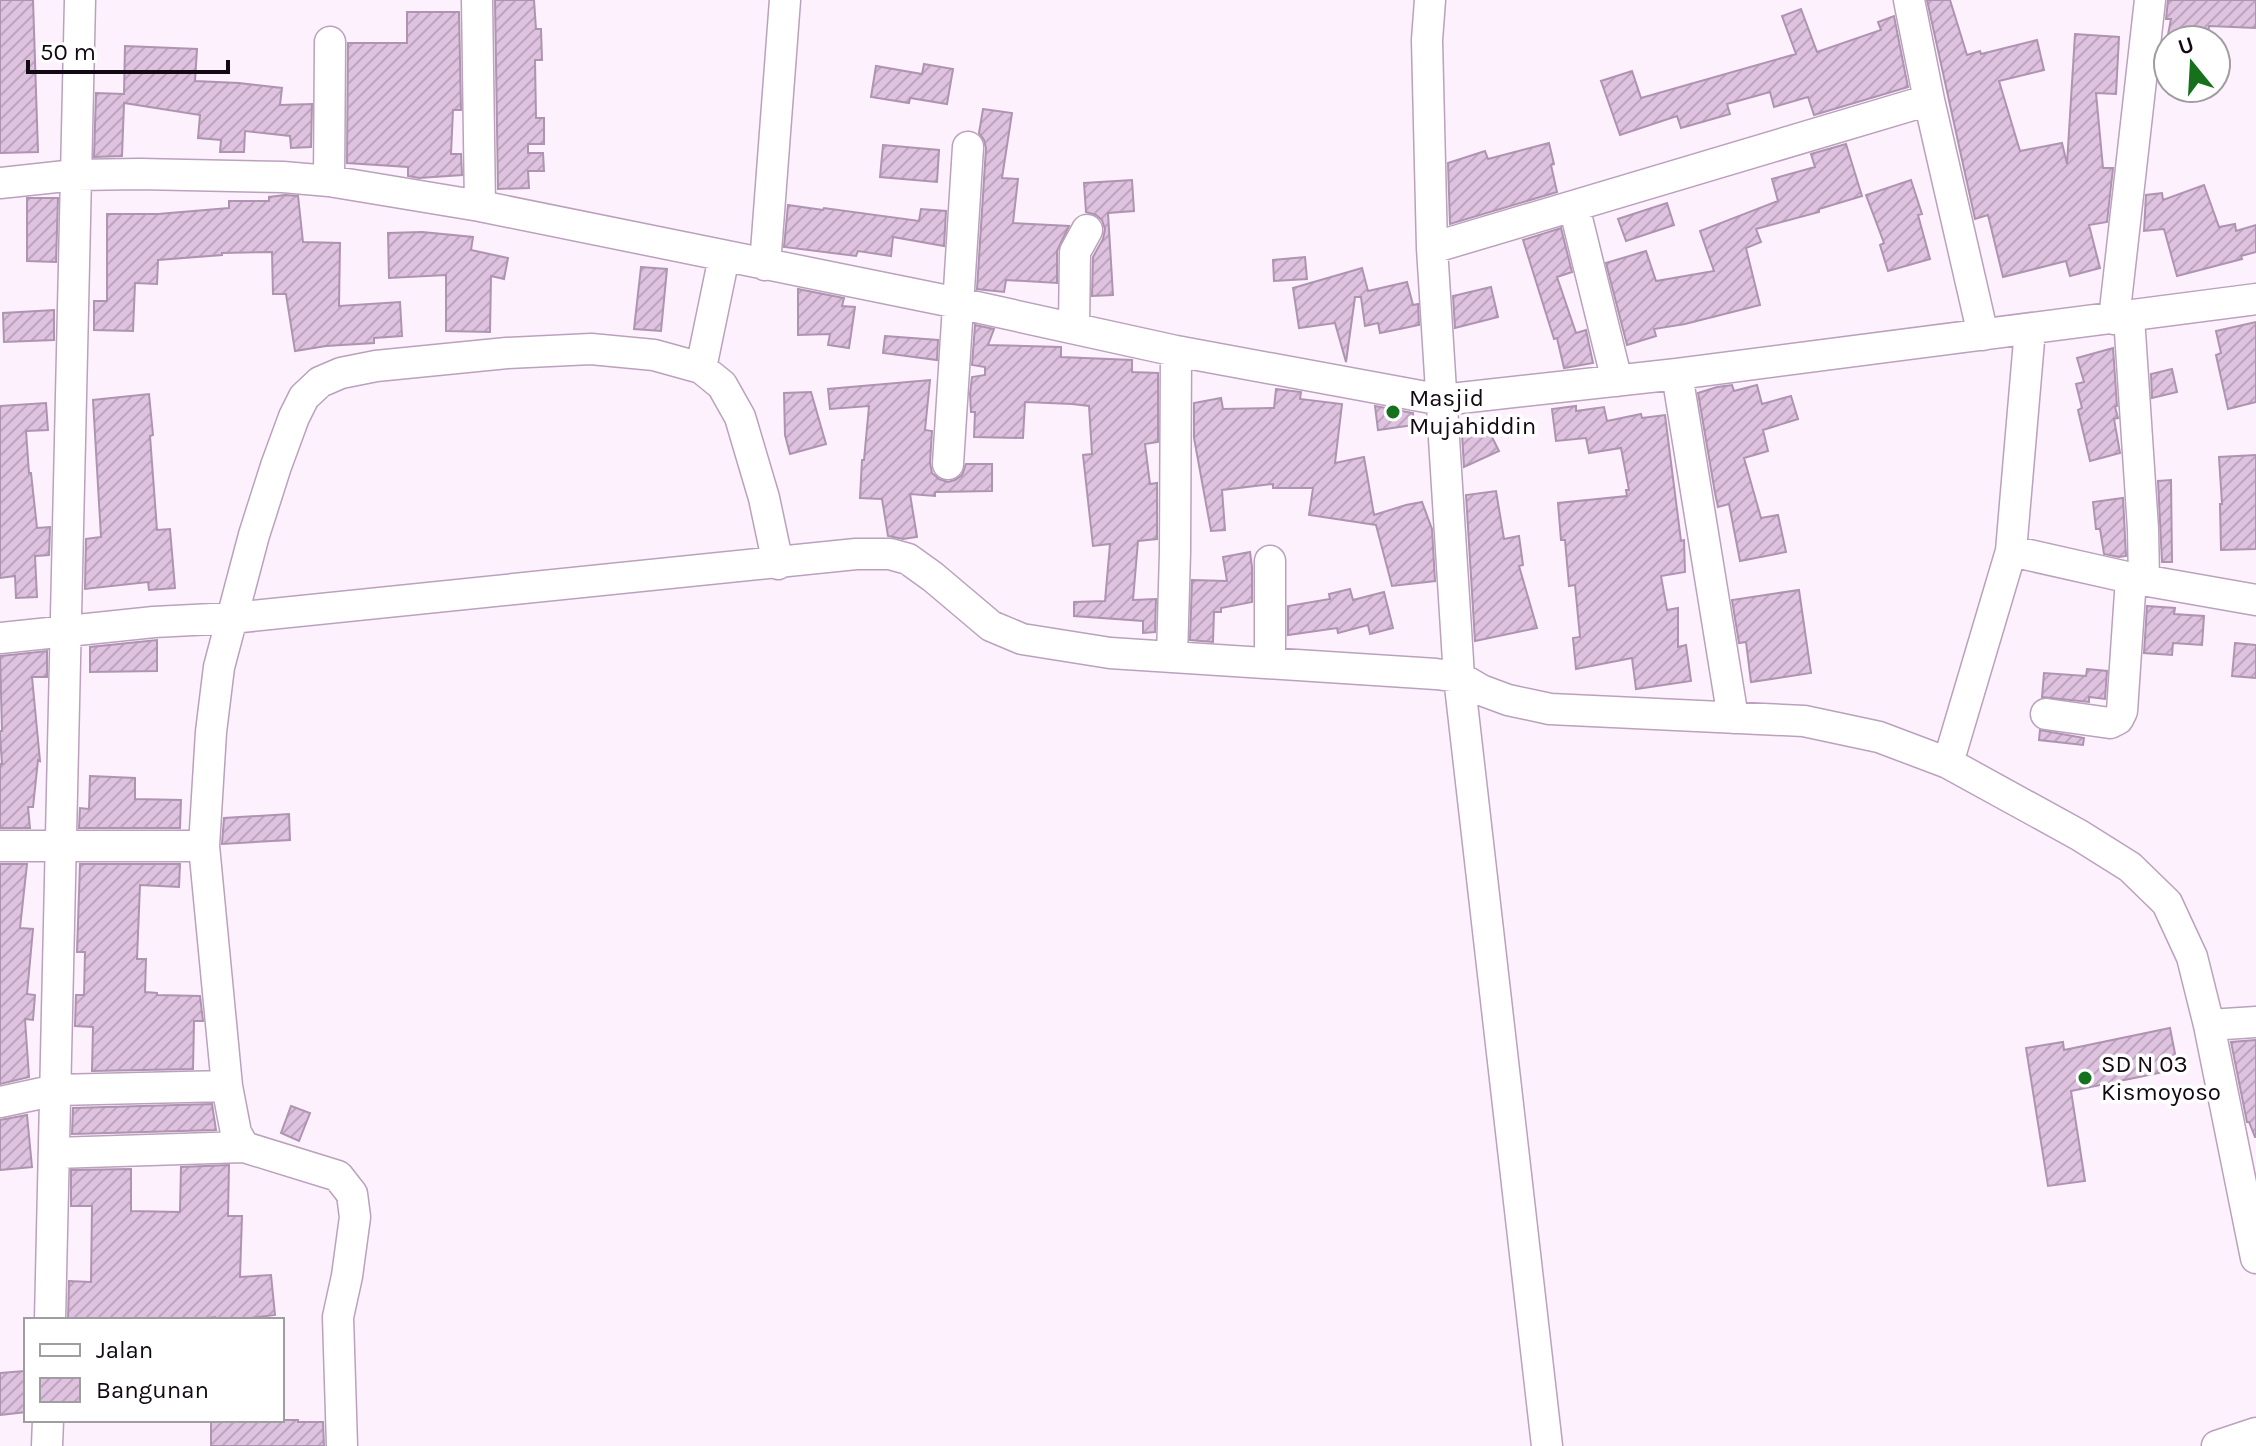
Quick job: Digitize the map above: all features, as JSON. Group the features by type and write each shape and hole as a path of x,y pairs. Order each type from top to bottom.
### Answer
{"street":[{"path":"50,1318 80,0"},
{"path":"477,0 480,206"},
{"path":"765,265 785,0"},
{"path":"1430,0 1427,40 1432,248 1459,677 1547,1446"},
{"path":"1909,0 1983,335"},
{"path":"2046,714 2110,723 2118,719 2122,711 2143,529 2122,318 2150,0"},
{"path":"329,181 330,42"},
{"path":"1432,248 1929,100"},
{"path":"948,464 968,147"},
{"path":"0,183 75,175 140,174 329,181 480,206 1074,327 1176,351 1442,400 1677,374 2256,299"},
{"path":"1574,206 1617,381"},
{"path":"1074,327 1075,252 1087,230"},
{"path":"701,368 724,257"},
{"path":"1948,763 2011,551 2030,329"},
{"path":"244,1147 236,1133 227,1086 204,846 211,732 217,680 254,535 294,417 304,397 320,382 341,373 376,366 507,353 591,349 654,355 701,368 722,385 740,417 764,498 778,564"},
{"path":"1172,657 1176,351"},
{"path":"1677,374 1733,718"},
{"path":"2011,551 2138,579 2256,600"},
{"path":"0,638 154,622 232,618 856,554 890,554 908,559 991,626 1022,639 1110,653 1459,677 1481,690 1508,700 1550,709 1804,721 1879,737 1948,763 2079,835 2130,867 2167,903 2192,957 2253,1224 2256,1258"},
{"path":"1270,561 1270,663"},
{"path":"0,846 204,846"},
{"path":"2209,1025 2256,1022"},
{"path":"0,1102 56,1090 227,1086"},
{"path":"55,1153 244,1147 338,1176 352,1194 355,1217 338,1317 342,1446"},
{"path":"47,1446 48,1422"},
{"path":"2217,1446 2256,1433"}],"building":[{"path":"0,0 33,0 38,152 0,153"},
{"path":"495,0 534,0 536,29 541,29 542,60 535,60 536,118 544,118 544,144 528,144 528,153 543,153 544,171 528,171 529,188 498,189"},
{"path":"1927,0 1950,0 1967,55 2037,40 2044,70 1999,81 2020,151 2062,143 2067,164 2075,34 2119,37 2116,94 2096,93 2103,168 2113,168 2107,222 2089,225 2100,268 2070,276 2066,261 2003,277 1988,215 1975,219"},
{"path":"2168,0 2256,0 2256,28 2232,27 2232,24 2170,24 2171,19 2166,19"},
{"path":"1801,9 1817,52 1881,30 1878,22 1894,16 1908,87 1814,115 1808,97 1774,107 1770,92 1727,104 1730,114 1681,128 1677,116 1620,135 1601,81 1632,71 1641,98 1796,54 1782,16"},
{"path":"407,12 459,12 461,110 453,110 451,154 461,154 462,175 419,178 408,176 408,167 347,163 348,43 407,43"},
{"path":"125,46 197,49 195,81 282,88 280,105 312,104 311,147 291,148 290,136 245,131 244,152 220,152 221,140 198,138 200,115 124,103 122,156 94,157 96,93 124,94"},
{"path":"924,64 953,69 947,104 910,98 909,103 871,97 876,66 922,74"},
{"path":"983,109 1012,113 1002,178 1018,179 1013,223 1069,226 1057,251 1057,283 1006,280 1004,292 977,289 986,148 979,133"},
{"path":"1549,143 1557,192 1450,224 1448,163 1485,151 1488,159"},
{"path":"1846,144 1862,196 1819,209 1819,212 1756,229 1761,242 1746,248 1760,305 1654,329 1656,336 1627,345 1606,263 1646,251 1656,281 1714,271 1700,231 1778,201 1772,179 1815,167 1811,154"},
{"path":"883,145 939,150 937,182 880,177"},
{"path":"1132,180 1134,211 1108,213 1113,295 1092,296 1093,257 1105,229 1102,220 1086,212 1084,183"},
{"path":"1911,180 1922,214 1918,215 1930,259 1888,271 1880,245 1884,243 1866,195"},
{"path":"2204,185 2219,227 2235,224 2236,231 2256,225 2256,252 2241,256 2242,259 2177,276 2164,229 2144,231 2146,195 2162,193 2163,200"},
{"path":"298,196 303,242 340,243 339,306 400,302 402,336 374,338 374,343 295,351 286,294 273,294 272,252 222,253 158,260 157,284 135,283 133,331 94,330 94,301 107,301 107,214 158,214 229,208 229,201 269,201 269,197"},
{"path":"27,198 58,198 56,262 27,261"},
{"path":"1667,203 1674,225 1626,241 1618,219"},
{"path":"788,205 919,221 921,209 946,211 944,246 893,237 891,256 858,251 856,256 784,247"},
{"path":"1561,228 1572,272 1557,277 1576,333 1586,330 1593,363 1564,368 1557,338 1554,339 1523,240"},
{"path":"422,232 473,237 471,250 508,258 504,279 491,276 490,332 446,331 446,275 389,278 388,233"},
{"path":"1305,257 1307,279 1274,281 1273,260"},
{"path":"641,267 667,269 661,331 634,329"},
{"path":"1362,268 1368,291 1407,282 1413,305 1418,304 1419,325 1380,333 1378,323 1365,326 1361,297 1355,297 1346,362 1335,323 1299,328 1293,288"},
{"path":"1491,287 1498,317 1455,328 1453,296"},
{"path":"798,289 844,298 842,306 855,307 849,348 828,345 830,334 798,335"},
{"path":"54,310 54,340 4,342 3,313"},
{"path":"2256,322 2256,402 2228,409 2216,355 2221,353 2216,331"},
{"path":"975,325 994,329 988,345 1061,347 1061,357 1132,360 1132,372 1158,373 1158,442 1145,444 1150,484 1157,483 1157,539 1138,541 1133,600 1156,599 1155,632 1143,633 1143,621 1074,616 1074,602 1105,601 1110,544 1093,546 1083,455 1092,454 1089,406 1025,402 1023,438 974,437 975,412 971,412 970,394 972,377 985,375 985,367 972,365"},
{"path":"885,336 938,340 937,360 883,353"},
{"path":"2113,348 2118,418 2114,419 2120,453 2090,461 2078,410 2082,408 2076,384 2084,382 2077,358"},
{"path":"2172,369 2177,392 2152,398 2151,374"},
{"path":"930,380 925,430 932,431 932,473 948,482 962,475 966,464 992,464 992,491 935,492 935,496 910,494 917,537 903,539 888,536 882,499 860,498 869,406 830,409 828,389"},
{"path":"1732,385 1734,391 1757,385 1762,404 1791,396 1798,419 1763,430 1768,451 1744,458 1761,518 1778,515 1786,552 1740,561 1729,504 1718,507 1698,393"},
{"path":"1276,389 1301,392 1300,399 1342,404 1335,463 1364,457 1374,515 1422,502 1432,529 1435,581 1392,586 1376,525 1309,515 1313,488 1273,488 1273,484 1222,490 1225,530 1211,531 1194,438 1194,403 1221,398 1223,409 1274,408"},
{"path":"811,392 826,444 790,454 785,435 784,393"},
{"path":"149,394 157,530 170,529 175,588 149,590 148,582 85,589 86,539 101,537 93,400"},
{"path":"46,403 48,430 26,431 37,528 50,527 49,555 35,556 37,597 16,598 15,576 0,578 0,406"},
{"path":"1375,406 1413,413 1414,425 1378,430"},
{"path":"1576,406 1576,411 1604,407 1607,421 1641,414 1642,418 1665,415 1681,541 1684,540 1685,572 1661,576 1667,610 1678,608 1678,647 1686,645 1691,681 1636,689 1632,658 1576,669 1573,638 1580,637 1575,585 1569,586 1558,503 1627,496 1626,490 1629,490 1621,448 1589,453 1586,438 1556,441 1552,409"},
{"path":"1485,423 1499,451 1464,467 1462,434"},
{"path":"2256,455 2256,549 2221,550 2219,457"},
{"path":"2171,480 2172,562 2162,562 2158,481"},
{"path":"1496,491 1504,539 1519,536 1523,565 1519,566 1537,628 1475,641 1466,495"},
{"path":"2123,498 2126,556 2104,554 2100,529 2096,529 2093,502"},
{"path":"1250,552 1252,602 1214,612 1213,642 1190,640 1192,580 1227,581 1223,557"},
{"path":"1350,589 1353,600 1384,592 1393,628 1370,634 1368,625 1338,633 1337,628 1288,635 1288,606 1330,599 1329,594"},
{"path":"1799,590 1811,673 1751,682 1746,642 1739,643 1732,600"},
{"path":"2147,606 2175,608 2174,614 2204,616 2202,645 2173,643 2172,655 2144,653"},
{"path":"157,640 157,671 90,672 90,647"},
{"path":"2235,643 2256,645 2256,678 2232,676"},
{"path":"47,651 47,677 32,677 40,761 33,807 28,807 30,828 0,828 0,656"},
{"path":"2087,669 2107,671 2105,699 2089,697 2089,702 2042,697 2044,673 2086,676"},
{"path":"2040,730 2084,738 2083,745 2039,740"},
{"path":"90,776 135,778 135,799 181,800 180,828 79,828 80,808 89,809"},
{"path":"289,814 290,840 222,844 224,818"},
{"path":"0,864 27,864 20,928 33,929 27,994 35,995 33,1020 25,1019 29,1077 0,1084"},
{"path":"80,864 180,864 179,887 140,885 137,959 146,959 145,992 200,996 203,1021 194,1021 193,1069 92,1071 93,1027 75,1026 76,995 84,995 85,952 77,952"},
{"path":"2170,1028 2178,1069 2071,1091 2085,1181 2048,1186 2026,1048 2063,1042 2064,1050"},
{"path":"2256,1040 2255,1137 2247,1122 2231,1042"},
{"path":"212,1104 216,1130 72,1134 73,1108"},
{"path":"291,1106 310,1113 299,1141 281,1133"},
{"path":"27,1115 32,1167 0,1170 0,1120"},
{"path":"229,1165 228,1216 242,1216 240,1277 271,1275 275,1315 251,1318 68,1318 69,1281 91,1282 92,1206 71,1206 71,1170 131,1169 131,1211 180,1212 181,1167"},
{"path":"24,1371 24,1412 0,1415 0,1373"},
{"path":"211,1422 323,1422 324,1446 211,1446"}],"place":[{"name":"Masjid Mujahiddin","path":"1393,412"},
{"name":"SD N 03 Kismoyoso","path":"2085,1078"}]}
